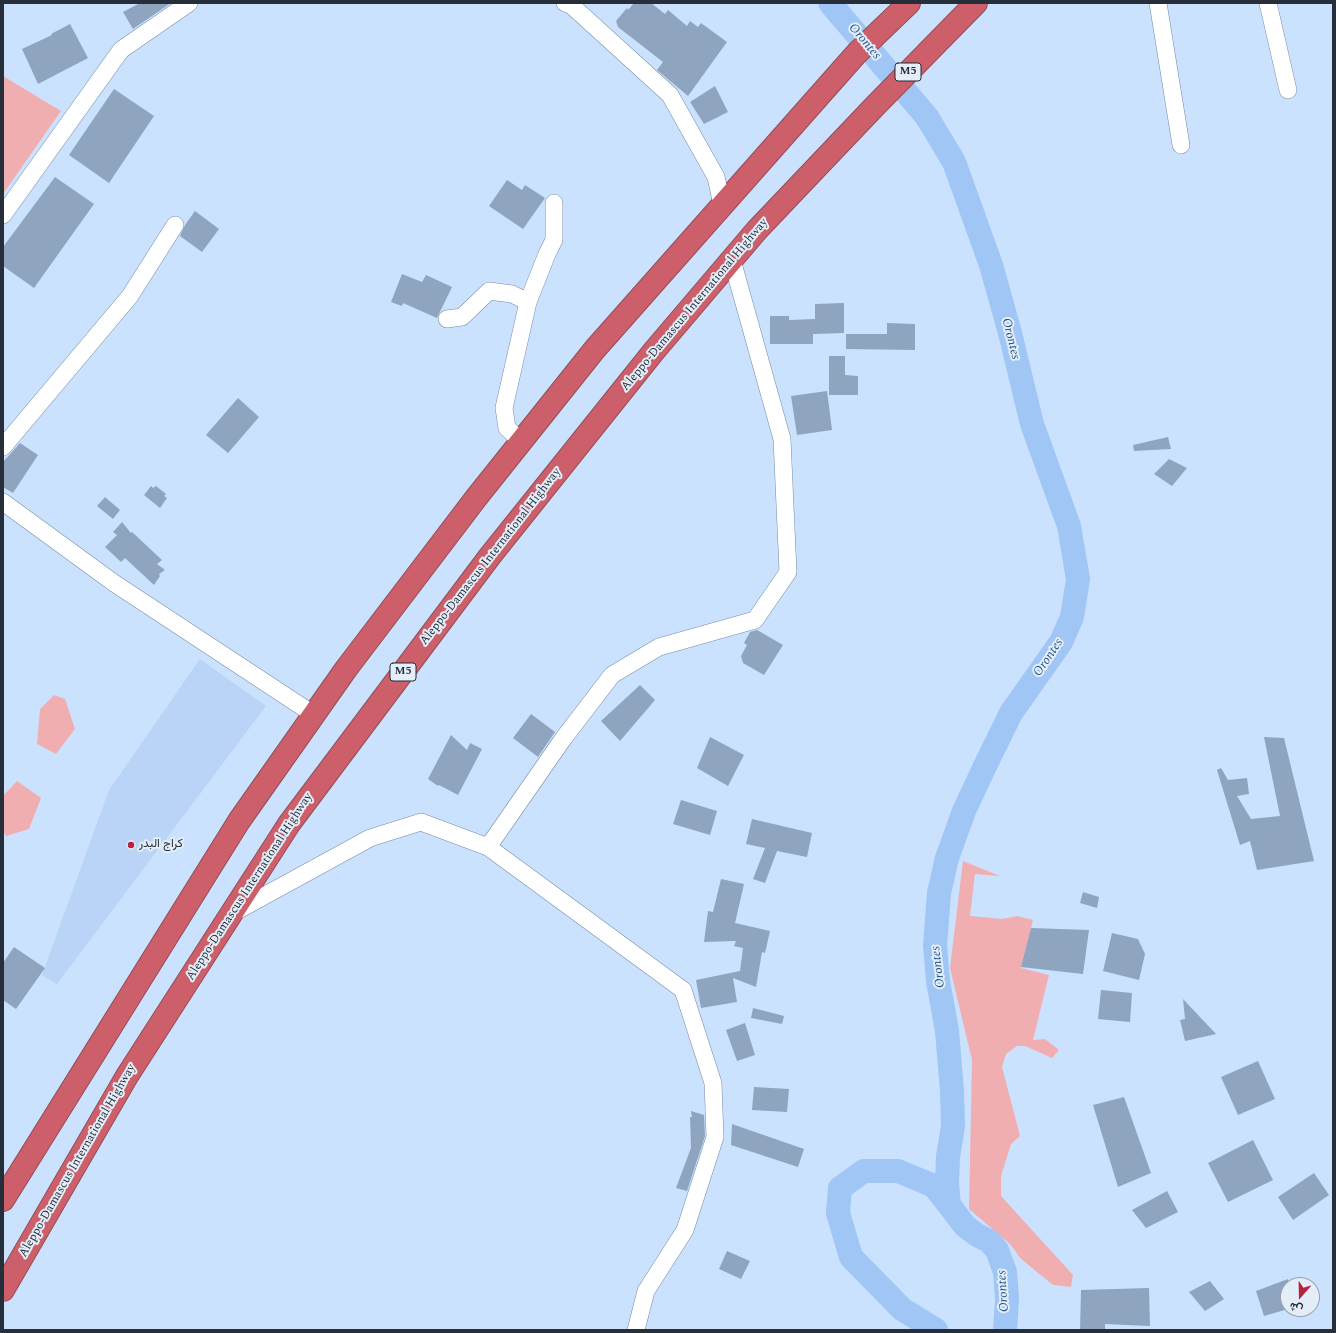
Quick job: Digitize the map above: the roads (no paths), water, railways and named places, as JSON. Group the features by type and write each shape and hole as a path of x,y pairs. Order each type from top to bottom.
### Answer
{"highway":[{"name":"Aleppo-Damascus International Highway","path":"3,1290 127,1076 289,824 490,556 654,351 757,230 976,3"},
{"path":"3,1200 240,821 313,714 346,669 457,524 595,349 857,53 906,5"}],"street":[{"path":"3,215 121,50 189,3"},
{"path":"565,3 571,5 670,95 716,177 722,206"},
{"path":"1158,3 1181,145"},
{"path":"1268,3 1288,90"},
{"path":"522,442 508,428 504,408 528,302 554,240 554,203"},
{"path":"3,447 130,296 175,225"},
{"path":"488,847 563,739 612,675 659,647 755,620 788,572 782,439 732,260"},
{"path":"447,319 462,317 489,291 512,294 528,302"},
{"path":"3,502 114,583 313,714"},
{"path":"231,914 370,838 421,822 488,847 683,990 712,1083 715,1137 685,1230 646,1291 636,1330"}],"waterway":[{"name":"Orontes","path":"830,3 927,117 954,162 991,265 1010,333 1032,424 1069,526 1078,579 1072,617 1061,642 1011,713 964,811 947,858 939,893 935,946 938,981 947,1031 952,1091 953,1126 948,1157 947,1183 949,1205 965,1226 977,1235 989,1241 997,1250 1005,1272 1007,1299 1005,1330"},
{"path":"936,1330 902,1309 851,1257 838,1213 840,1188 864,1171 898,1171 934,1186 949,1205"}],"place":[{"name":"كراج البدر","path":"131,845"}]}
